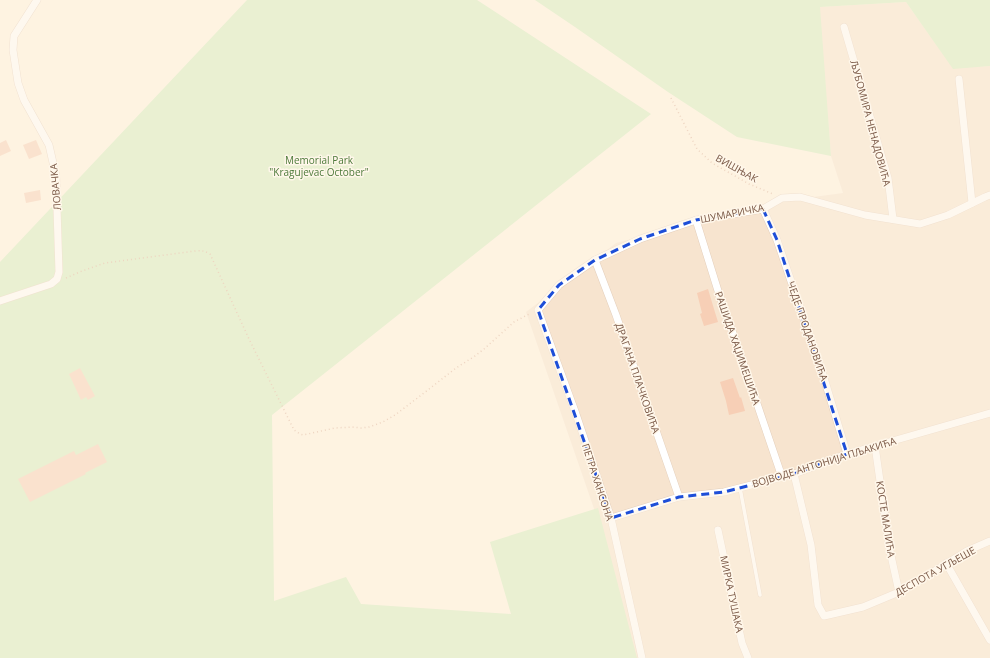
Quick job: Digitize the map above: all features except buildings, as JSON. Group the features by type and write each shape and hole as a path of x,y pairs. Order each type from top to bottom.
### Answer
{"street":[{"name":"ЛОВАЧКА","path":"37,0 14,36 13,50 18,83 24,100 49,145 56,176 59,272 57,279"},
{"name":"ЉУБОМИРА НЕНАДОВИЋА","path":"844,28 888,178 893,219"},
{"path":"959,79 972,203"},
{"name":"ШУМАРИЧКА","path":"538,310 559,285 595,260 640,239 696,220 763,209 782,198 800,197 865,215 920,224 948,215 990,195"},
{"name":"ЧЕДЕ ПРОДАНОВИЋА","path":"763,209 777,240 847,454"},
{"name":"РАШИДА ХАЏИМЕШИЋА","path":"696,220 719,294 782,477"},
{"name":"ДРАГАНА ПЛАЧКОВИЋА","path":"595,260 616,315 679,497"},
{"path":"0,301 51,284 57,279"},
{"name":"ПЕТРА ХАНСОНА","path":"538,310 576,414 611,518 642,658"},
{"name":"ВОЈВОДЕ АНТОНИЈА ПЉАКИЋА","path":"611,518 679,497 724,492 794,474 847,454 990,413"},
{"name":"КОСТЕ МАЛИЋА","path":"874,446 890,551 899,592"},
{"name":"ДЕСПОТА УГЉЕШЕ","path":"794,474 811,545 818,605 824,616 864,607 899,592 966,551 990,541"},
{"name":"МИРКА ТУШАКА","path":"718,530 742,643 748,658"},
{"path":"946,563 990,640"}],"lane":[{"path":"740,488 760,595"}],"path":[{"name":"ВИШЊАК","path":"671,98 697,149 712,163 749,184 782,198"},
{"path":"57,279 64,279 106,263 195,250 202,250 210,254 249,339 294,430 300,434 335,428 361,428 389,419 456,368 475,356 514,322 526,314 538,310"}],"highlighted area":[{"path":"763,209 777,240 847,454 794,474 724,492 679,497 611,518 538,310 559,285 595,260 640,239 696,220"}],"shaded area":[{"path":"906,2 953,68 990,66 990,658 634,658 600,526 526,312 616,243 784,201 843,193 831,156 819,7"}],"green space":[{"name":"Memorial Park \"Kragujevac October\"","path":"247,0 477,0 651,114 272,415 274,601 346,577 361,604 511,614 490,542 598,508 637,658 0,658 0,262"},
{"path":"535,0 990,0 990,66 953,69 906,2 820,7 831,156 737,137 668,92"}]}
